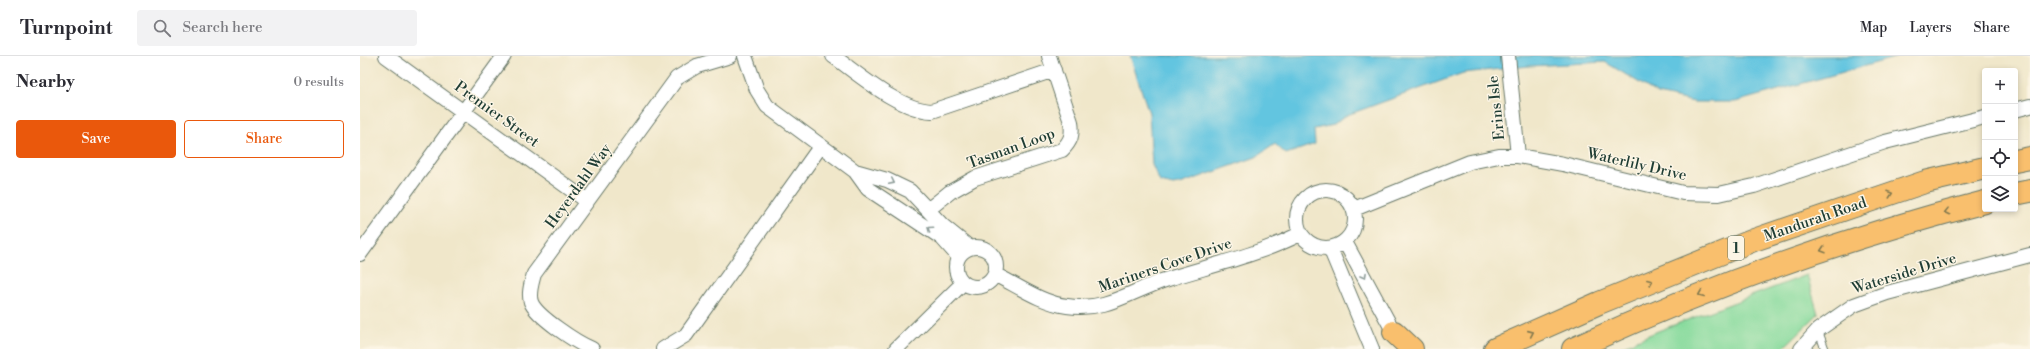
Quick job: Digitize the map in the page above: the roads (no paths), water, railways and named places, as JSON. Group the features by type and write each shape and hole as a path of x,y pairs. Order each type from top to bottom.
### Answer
{"highway":[{"path":"2018,160 2030,158"},
{"name":"Mandurah Road","path":"1495,349 1599,303 1754,240 1925,182 1982,169"},
{"path":"2018,193 2030,190"},
{"name":"1","path":"1573,349 1707,292 1810,254 1925,217 1982,203"},
{"path":"1398,340 1412,349"}],"street":[{"name":"Premier Street","path":"386,56 587,201"},
{"path":"360,254 504,56"},
{"name":"Heyerdahl Way","path":"592,349 539,314 530,301 534,274 677,78 697,66 730,56"},
{"path":"745,56 757,90 767,106 820,147 855,171 887,180 910,191 929,209 964,251"},
{"path":"832,56 903,104 919,111 932,111 1054,70"},
{"name":"Tasman Loop","path":"929,209 950,192 975,178 1062,150 1070,141 1073,132 1072,122 1049,56"},
{"name":"Erins Isle","path":"1508,61 1518,156"},
{"path":"2018,109 2030,106"},
{"name":"Waterlily Drive","path":"1354,210 1470,162 1499,156 1518,156 1564,164 1683,194 1719,194 1754,186 1886,142 1982,118"},
{"path":"663,349 686,335 820,147"},
{"path":"855,171 868,189 929,227 942,238 964,251 982,247 992,254 996,263 996,275 982,286 973,287 963,283 956,274 955,266 964,251"},
{"path":"1326,189 1338,192 1348,199 1354,210 1355,223 1351,235 1345,242 1330,248 1319,248 1308,242 1300,234 1296,222 1298,210 1304,199 1314,192 1326,189"},
{"name":"Mariners Cove Drive","path":"996,275 1039,298 1066,306 1093,307 1114,302 1155,284 1274,247 1300,234"},
{"path":"1345,242 1398,340"},
{"path":"1330,248 1372,349"},
{"name":"Waterside Drive","path":"1801,349 1818,330 1854,305 1887,293 2030,255"},
{"path":"896,349 963,283"}],"lane":[{"path":"1818,330 1826,349"}],"water":[{"path":"1130,56 1901,56 1735,102 1694,102 1658,94 1605,62 1529,66 1463,73 1347,115 1333,125 1314,129 1315,144 1286,154 1275,144 1256,157 1183,183 1173,185 1160,182 1152,165 1149,113"}]}
